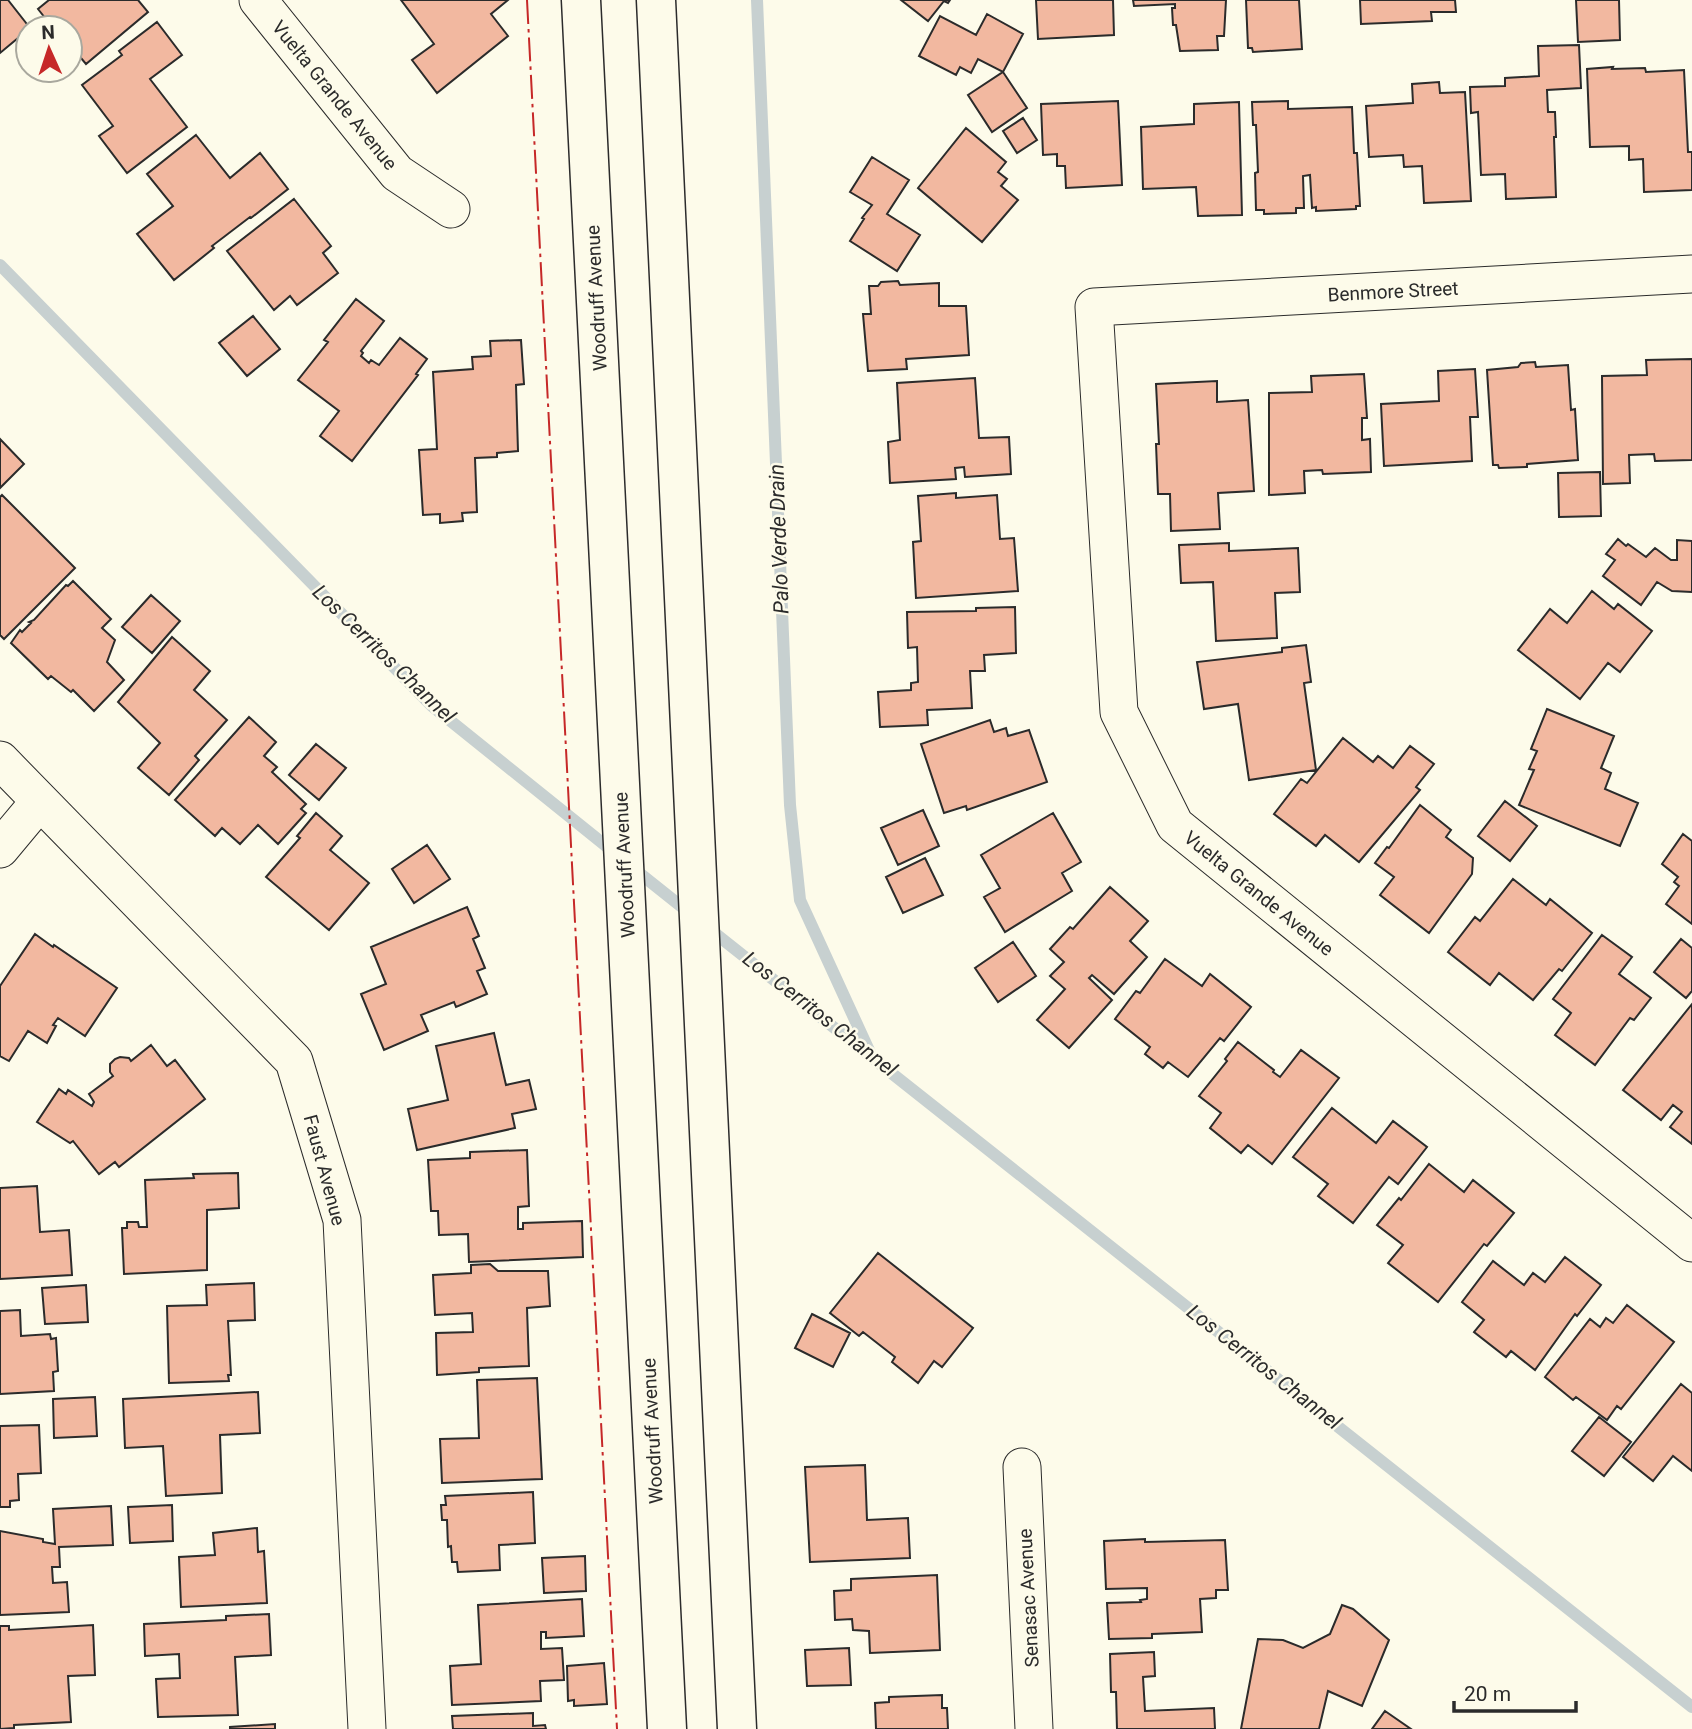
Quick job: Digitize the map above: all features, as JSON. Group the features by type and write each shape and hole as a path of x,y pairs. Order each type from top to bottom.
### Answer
{"main road":[{"name":"Woodruff Avenue","path":"581,0 667,1729"},
{"path":"656,0 737,1729"}],"street":[{"name":"Vuelta Grande Avenue","path":"258,0 397,173 451,209"},
{"name":"Benmore Street","path":"1094,307 1692,274"},
{"name":"Vuelta Grande Avenue","path":"1094,307 1119,712 1175,825 1692,1243"},
{"name":"Faust Avenue","path":"0,760 294,1061 342,1220 367,1729"},
{"path":"0,849 40,801"},
{"name":"Senasac Avenue","path":"1022,1467 1034,1729"}],"building":[{"path":"0,0 8,0 19,14 14,14 14,41 0,53"},
{"path":"49,0 138,0 148,12 86,64 84,14 42,14 38,9"},
{"path":"401,0 508,0 491,14 508,36 437,93 412,60 434,44"},
{"path":"901,0 950,0 948,3 944,1 928,21"},
{"path":"1036,0 1113,0 1114,35 1038,39"},
{"path":"1133,0 1226,0 1224,36 1217,36 1218,50 1180,51 1176,25 1173,25 1172,8 1175,8 1175,4 1134,6"},
{"path":"1246,0 1299,0 1302,49 1253,52 1252,48 1248,48"},
{"path":"1360,0 1455,0 1456,12 1431,12 1432,21 1361,24"},
{"path":"1576,0 1619,0 1620,40 1578,42"},
{"path":"987,14 1023,34 1003,72 978,59 971,73 960,67 956,75 919,56 940,16 976,35"},
{"path":"157,22 182,55 150,79 187,127 127,173 99,136 113,126 82,85 122,55 119,51"},
{"path":"1579,45 1581,88 1547,90 1548,112 1555,112 1556,197 1506,199 1505,174 1481,175 1478,112 1471,113 1470,87 1505,86 1505,78 1539,76 1538,46"},
{"path":"1613,67 1612,69 1645,68 1646,72 1684,70 1688,152 1692,152 1692,190 1644,192 1643,159 1629,160 1629,146 1590,147 1587,69"},
{"path":"1003,72 1027,108 992,132 968,95"},
{"path":"1439,82 1440,93 1465,92 1471,201 1424,203 1422,166 1404,167 1403,155 1369,157 1366,106 1413,103 1412,84"},
{"path":"1118,101 1122,185 1066,188 1065,166 1057,166 1057,154 1043,155 1041,104"},
{"path":"1288,101 1288,109 1352,107 1360,206 1356,206 1356,209 1316,211 1316,207 1312,208 1310,175 1303,176 1304,208 1296,208 1296,213 1264,214 1264,210 1256,210 1255,173 1258,172 1252,102"},
{"path":"1239,102 1242,215 1198,216 1196,187 1143,189 1141,127 1194,124 1194,104"},
{"path":"1023,118 1037,140 1017,153 1003,131"},
{"path":"966,128 1006,162 998,172 1007,179 1001,186 1018,200 982,242 918,188"},
{"path":"196,135 230,178 260,153 288,189 212,246 214,248 174,280 137,234 173,206 147,174"},
{"path":"872,157 909,180 887,214 920,235 897,271 850,241 872,205 850,192"},
{"path":"294,199 331,246 323,253 338,273 297,305 290,296 274,310 227,251"},
{"path":"898,281 900,285 939,283 939,306 966,306 969,355 906,359 907,369 868,371 863,314 871,314 869,286"},
{"path":"356,299 384,321 361,351 361,356 369,363 371,360 379,365 400,338 427,359 416,374 418,375 352,461 320,436 339,411 298,380 328,342 324,340"},
{"path":"253,316 280,349 247,376 219,343"},
{"path":"521,340 524,384 516,385 518,451 497,453 497,457 475,458 477,512 462,513 463,521 440,523 440,514 423,515 419,450 437,449 433,372 473,369 472,357 491,356 490,341"},
{"path":"1692,359 1692,460 1655,461 1654,454 1629,455 1630,483 1603,484 1602,376 1647,375 1646,360"},
{"path":"1535,362 1536,367 1568,365 1571,410 1575,409 1578,460 1499,468 1498,465 1493,465 1487,370 1518,367 1521,363"},
{"path":"1475,369 1478,417 1470,417 1472,461 1384,466 1381,404 1439,401 1438,371"},
{"path":"1364,374 1367,418 1362,418 1362,440 1370,439 1371,472 1323,474 1322,470 1304,471 1305,493 1269,495 1269,393 1312,392 1311,376"},
{"path":"975,378 979,438 1009,437 1011,474 965,477 964,467 955,468 956,479 890,483 888,442 900,440 897,383"},
{"path":"1217,381 1217,402 1248,400 1254,491 1218,493 1220,529 1171,531 1170,494 1158,494 1156,384"},
{"path":"0,439 24,464 0,488"},
{"path":"1600,472 1601,516 1559,517 1558,473"},
{"path":"956,493 956,498 997,495 1000,539 1014,538 1018,591 916,598 913,542 921,541 918,496"},
{"path":"2,495 75,568 4,639 0,635"},
{"path":"1618,539 1646,557 1655,548 1671,560 1677,560 1677,540 1692,541 1692,592 1672,591 1657,582 1641,605 1603,576 1615,560 1606,554"},
{"path":"1229,543 1229,551 1298,548 1300,592 1275,593 1277,638 1216,641 1213,582 1181,583 1179,545"},
{"path":"73,581 111,619 102,628 115,640 107,662 124,680 94,711 73,690 71,692 51,676 48,679 11,643 20,630 22,632 66,585"},
{"path":"1592,591 1614,609 1618,604 1652,631 1620,672 1608,663 1580,699 1518,650 1550,609 1567,623"},
{"path":"151,595 180,621 152,653 122,627"},
{"path":"1015,607 1016,653 984,655 985,671 970,671 972,708 927,710 928,725 880,727 878,692 911,690 911,683 918,682 917,647 908,648 907,612 976,611 976,608"},
{"path":"172,637 210,671 194,690 227,720 195,756 199,760 169,795 138,768 160,743 118,702"},
{"path":"1306,645 1311,682 1304,683 1316,770 1249,780 1238,704 1204,709 1197,662 1282,652 1282,648"},
{"path":"1547,709 1614,736 1601,768 1611,773 1605,789 1638,803 1620,846 1519,805 1534,770 1529,769 1537,751 1531,749"},
{"path":"249,717 276,742 264,756 277,767 272,772 306,804 301,809 306,813 278,844 258,825 240,844 222,828 215,836 175,800"},
{"path":"990,720 994,732 1006,728 1008,736 1029,730 1047,782 967,810 966,806 944,813 921,744"},
{"path":"1343,738 1373,762 1378,756 1393,768 1410,746 1434,764 1416,787 1420,790 1359,862 1325,835 1316,846 1274,814 1301,779 1307,783"},
{"path":"316,744 346,768 319,800 289,775"},
{"path":"1505,801 1537,826 1510,861 1478,836"},
{"path":"1420,805 1451,830 1446,837 1473,858 1472,874 1429,933 1380,895 1394,877 1375,863"},
{"path":"923,810 939,846 898,865 881,828"},
{"path":"316,813 342,836 330,850 369,883 329,930 266,877 300,838 297,836"},
{"path":"1053,813 1081,862 1062,873 1072,891 1005,932 984,897 1000,888 981,855"},
{"path":"1683,834 1692,841 1692,924 1666,904 1679,886 1674,882 1678,877 1662,864"},
{"path":"427,845 450,879 414,903 392,869"},
{"path":"925,858 943,895 903,913 886,877"},
{"path":"1513,879 1546,905 1550,899 1592,933 1562,971 1559,969 1533,1000 1499,973 1490,985 1448,952 1475,917 1480,921"},
{"path":"1110,887 1148,921 1130,941 1147,957 1114,994 1092,975 1089,978 1112,1000 1069,1048 1037,1020 1065,989 1050,976 1064,962 1050,949 1070,927 1073,929"},
{"path":"467,907 479,936 473,939 485,968 477,971 487,994 456,1007 454,1002 421,1015 428,1031 384,1050 361,994 386,984 371,947"},
{"path":"35,934 117,988 85,1036 58,1018 47,1043 28,1031 9,1061 0,1056 0,986"},
{"path":"1602,935 1632,957 1619,974 1651,998 1634,1020 1630,1018 1595,1065 1555,1035 1571,1013 1553,999"},
{"path":"1681,939 1692,948 1692,991 1686,998 1654,972"},
{"path":"1013,942 1036,976 998,1002 975,968"},
{"path":"1165,959 1202,986 1210,974 1251,1007 1224,1041 1220,1038 1188,1077 1168,1062 1163,1068 1145,1054 1150,1047 1115,1019 1136,991 1140,993"},
{"path":"1692,1004 1692,1144 1670,1127 1682,1112 1673,1105 1661,1120 1623,1090"},
{"path":"494,1033 506,1085 529,1080 536,1109 512,1114 515,1128 417,1150 408,1109 448,1100 436,1046"},
{"path":"1238,1042 1280,1077 1301,1050 1339,1078 1272,1164 1248,1145 1241,1153 1210,1128 1221,1113 1199,1096 1227,1061 1225,1059"},
{"path":"151,1045 167,1066 175,1060 205,1099 119,1167 115,1162 99,1174 73,1141 70,1143 37,1122 59,1089 66,1094 68,1090 92,1106 94,1102 89,1094 113,1076 110,1064 120,1057 129,1058 131,1061"},
{"path":"1332,1108 1376,1143 1393,1121 1427,1147 1398,1184 1389,1177 1353,1223 1318,1196 1328,1184 1293,1157"},
{"path":"527,1150 529,1206 518,1207 518,1229 523,1229 523,1223 582,1221 583,1257 469,1262 468,1234 439,1235 438,1211 431,1211 428,1160 470,1158 470,1152"},
{"path":"1429,1164 1464,1192 1473,1180 1514,1213 1487,1246 1484,1244 1438,1302 1388,1263 1403,1245 1377,1225"},
{"path":"238,1173 239,1208 207,1210 207,1270 124,1274 122,1228 127,1228 127,1222 138,1222 139,1227 147,1227 145,1180 194,1178 193,1174"},
{"path":"37,1186 40,1232 69,1230 72,1275 0,1279 0,1188"},
{"path":"878,1253 973,1328 942,1367 934,1361 918,1383 892,1362 895,1357 863,1332 859,1336 830,1313"},
{"path":"1565,1257 1601,1285 1577,1316 1575,1314 1535,1370 1511,1351 1506,1357 1474,1332 1484,1320 1462,1302 1493,1261 1524,1285 1533,1273 1545,1282"},
{"path":"490,1264 498,1271 548,1271 550,1306 527,1308 529,1366 479,1368 479,1372 437,1375 436,1333 473,1332 472,1313 435,1315 433,1275 471,1273 471,1265"},
{"path":"254,1283 255,1320 228,1321 229,1381 169,1383 167,1306 207,1305 206,1285"},
{"path":"86,1285 88,1322 45,1324 42,1288"},
{"path":"1627,1305 1674,1342 1621,1409 1617,1406 1607,1420 1576,1397 1573,1400 1545,1377 1590,1319 1600,1327 1606,1318 1613,1323"},
{"path":"20,1310 21,1336 50,1334 51,1339 56,1338 58,1371 53,1372 54,1391 0,1394 0,1311"},
{"path":"812,1314 850,1333 833,1367 795,1348"},
{"path":"537,1378 542,1479 442,1483 440,1439 479,1438 477,1380"},
{"path":"1681,1384 1692,1393 1692,1471 1673,1456 1653,1481 1623,1457"},
{"path":"258,1392 260,1433 220,1435 222,1493 166,1496 163,1446 125,1448 123,1399"},
{"path":"95,1397 97,1436 54,1438 53,1399"},
{"path":"1599,1417 1631,1442 1604,1476 1572,1451"},
{"path":"39,1425 41,1473 18,1474 19,1500 10,1501 10,1507 0,1507 0,1426"},
{"path":"865,1465 867,1520 908,1518 910,1558 810,1562 805,1467"},
{"path":"533,1492 535,1543 499,1545 500,1570 458,1572 457,1562 452,1562 451,1546 448,1547 447,1520 442,1520 441,1505 446,1505 445,1496"},
{"path":"172,1505 173,1541 130,1543 128,1507"},
{"path":"111,1506 113,1545 59,1547 60,1567 52,1567 53,1583 67,1582 69,1612 0,1615 0,1531 43,1539 43,1542 55,1544 53,1509"},
{"path":"257,1528 258,1552 264,1551 267,1603 181,1607 179,1557 215,1555 213,1533"},
{"path":"1145,1539 1145,1542 1225,1540 1228,1590 1216,1590 1216,1598 1200,1599 1202,1632 1152,1634 1152,1638 1109,1639 1107,1603 1141,1602 1140,1600 1147,1599 1147,1588 1106,1589 1104,1541"},
{"path":"585,1556 586,1591 544,1593 542,1558"},
{"path":"937,1575 940,1650 870,1653 869,1631 853,1630 852,1619 835,1620 834,1591 851,1590 851,1579"},
{"path":"582,1599 584,1636 546,1638 546,1632 541,1632 541,1649 562,1648 564,1680 540,1681 541,1701 452,1705 450,1666 481,1664 478,1605"},
{"path":"1342,1605 1353,1609 1389,1640 1362,1706 1328,1691 1319,1729 1241,1729 1258,1639 1283,1640 1303,1648 1330,1634"},
{"path":"269,1614 271,1655 235,1657 238,1715 158,1717 156,1679 180,1678 179,1654 145,1656 144,1624 226,1620 226,1616"},
{"path":"93,1625 95,1675 68,1676 71,1722 14,1725 14,1728 0,1729 0,1626 9,1626 9,1630"},
{"path":"849,1648 851,1685 807,1686 805,1650"},
{"path":"1154,1652 1155,1676 1143,1677 1145,1711 1214,1708 1215,1729 1117,1729 1116,1692 1111,1692 1110,1654"},
{"path":"604,1663 607,1704 574,1706 574,1700 568,1701 567,1666"},
{"path":"942,1695 942,1708 947,1708 948,1729 876,1729 875,1703 889,1702 889,1697"},
{"path":"1385,1711 1411,1729 1372,1729"},
{"path":"533,1713 533,1726 545,1725 546,1729 453,1729 452,1716"},
{"path":"275,1724 275,1729 230,1729 230,1727"}],"waterway":[{"name":"Palo Verde Drain","path":"757,0 790,805 800,900 872,1057"},
{"name":"Los Cerritos Channel","path":"0,265 432,706 616,854"},
{"name":"Los Cerritos Channel","path":"633,868 692,915"},
{"name":"Los Cerritos Channel","path":"707,927 1692,1707"}],"power":[{"path":"527,0 617,1729"}]}
